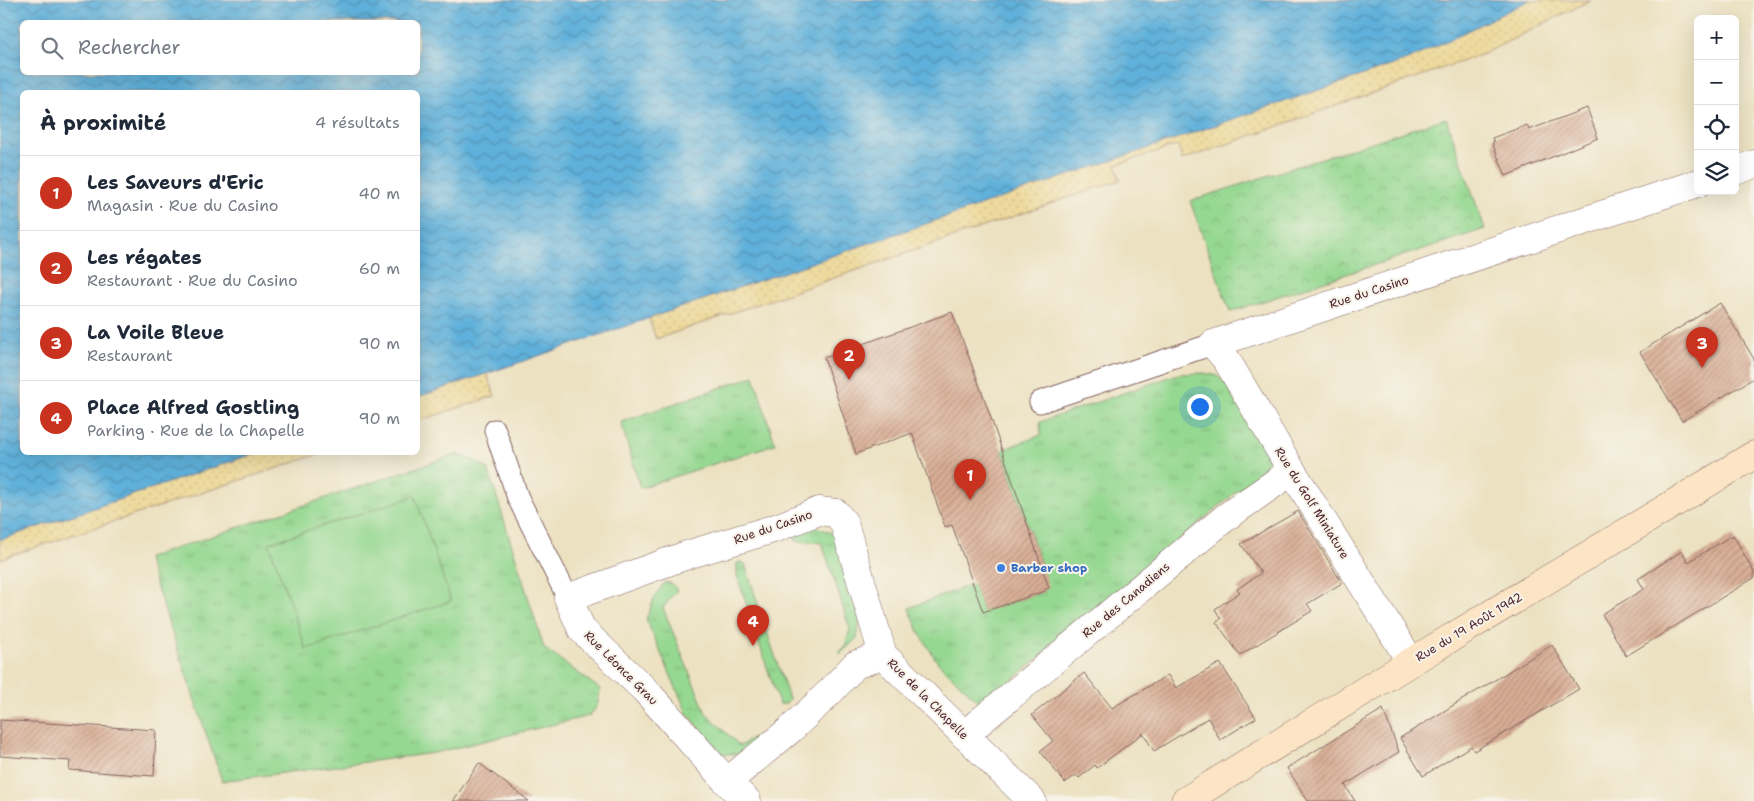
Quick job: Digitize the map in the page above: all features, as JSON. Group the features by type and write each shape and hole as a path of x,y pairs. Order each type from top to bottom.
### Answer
{"main road":[{"name":"Rue du 19 Août 1942","path":"1185,801 1754,455"}],"street":[{"path":"1739,170 1754,164"},
{"name":"Rue du Casino","path":"1214,344 1694,184"},
{"name":"Rue du Golf Miniature","path":"1214,344 1226,359 1292,471 1411,662"},
{"name":"Rue des Canadiens","path":"964,735 1226,517 1292,471"},
{"name":"Rue du Casino","path":"568,598 687,555 776,528 819,511 836,513 844,523 883,655"},
{"name":"Rue Léonce Grau","path":"568,598 582,630 645,690 736,794"},
{"name":"Rue de la Chapelle","path":"736,794 791,729 855,665 883,655 1032,801"}],"lane":[{"name":"Rue du Casino","path":"1040,402 1214,344"},
{"name":"Rue Léonce Grau","path":"495,430 518,498 568,598"}],"green space":[{"path":"1446,118 1485,229 1230,312 1190,201"},
{"path":"1204,373 1219,376 1231,390 1268,452 1268,461 1263,469 996,694 978,701 938,663 920,634 909,608 972,584 974,584 983,612 1045,591 1038,569 1042,567 1002,450 1041,435 1040,422 1178,374"},
{"path":"754,376 775,444 640,488 621,422"},
{"path":"457,454 475,461 488,469 544,648 600,689 594,710 589,716 434,753 222,781 147,558"},
{"path":"415,496 451,601 306,649 269,543"},
{"path":"815,526 836,535 860,619 857,638 840,654 839,652 845,647 850,629 822,543 796,541 793,534"},
{"path":"737,563 745,564 789,699 786,704 779,704 737,575"},
{"path":"665,582 672,584 677,590 663,608 706,713 740,746 757,735 761,736 761,740 743,754 721,754 687,713 646,619 655,596"}],"sand":[{"path":"1169,0 1591,0 1483,54 1182,160 1178,145 1116,165 1120,180 656,339 645,307 485,368 495,396 420,420 420,295"},
{"path":"0,435 20,450 20,455 317,455 0,559"}],"water":[{"path":"0,0 1530,0 1410,59 420,396 420,90 20,90 20,455 250,455 0,540"}],"building":[{"path":"1587,108 1598,138 1506,176 1492,143 1494,142 1492,138 1527,125 1529,130"},
{"path":"1720,303 1754,359 1754,378 1682,421 1640,352"},
{"path":"952,312 983,395 1049,588 983,612 952,525 945,527 912,433 856,454 824,358"},
{"path":"1298,511 1342,583 1307,604 1312,611 1240,655 1216,622 1221,619 1215,609 1240,592 1237,589 1261,573 1241,544"},
{"path":"1733,535 1754,572 1754,578 1626,656 1602,614 1644,589 1638,579 1682,551 1688,562"},
{"path":"1552,645 1579,689 1474,751 1471,746 1423,776 1400,738"},
{"path":"1220,663 1256,718 1220,740 1208,718 1154,751 1143,733 1097,768 1095,765 1079,778 1076,775 1065,783 1040,751 1053,741 1032,715 1084,673 1112,708 1168,675 1176,688"},
{"path":"1383,709 1399,752 1345,785 1355,801 1308,801 1287,768"},
{"path":"0,720 156,730 154,776 69,770 70,761 0,756"},
{"path":"479,763 529,801 453,801"}],"place":[{"name":"La Voile Bleue","path":"1702,368"},
{"name":"Les régates","path":"849,380"},
{"name":"Les Saveurs d'Eric","path":"970,500"},
{"name":"Barber shop","path":"1001,568"},
{"name":"Place Alfred Gostling","path":"753,646"}]}
